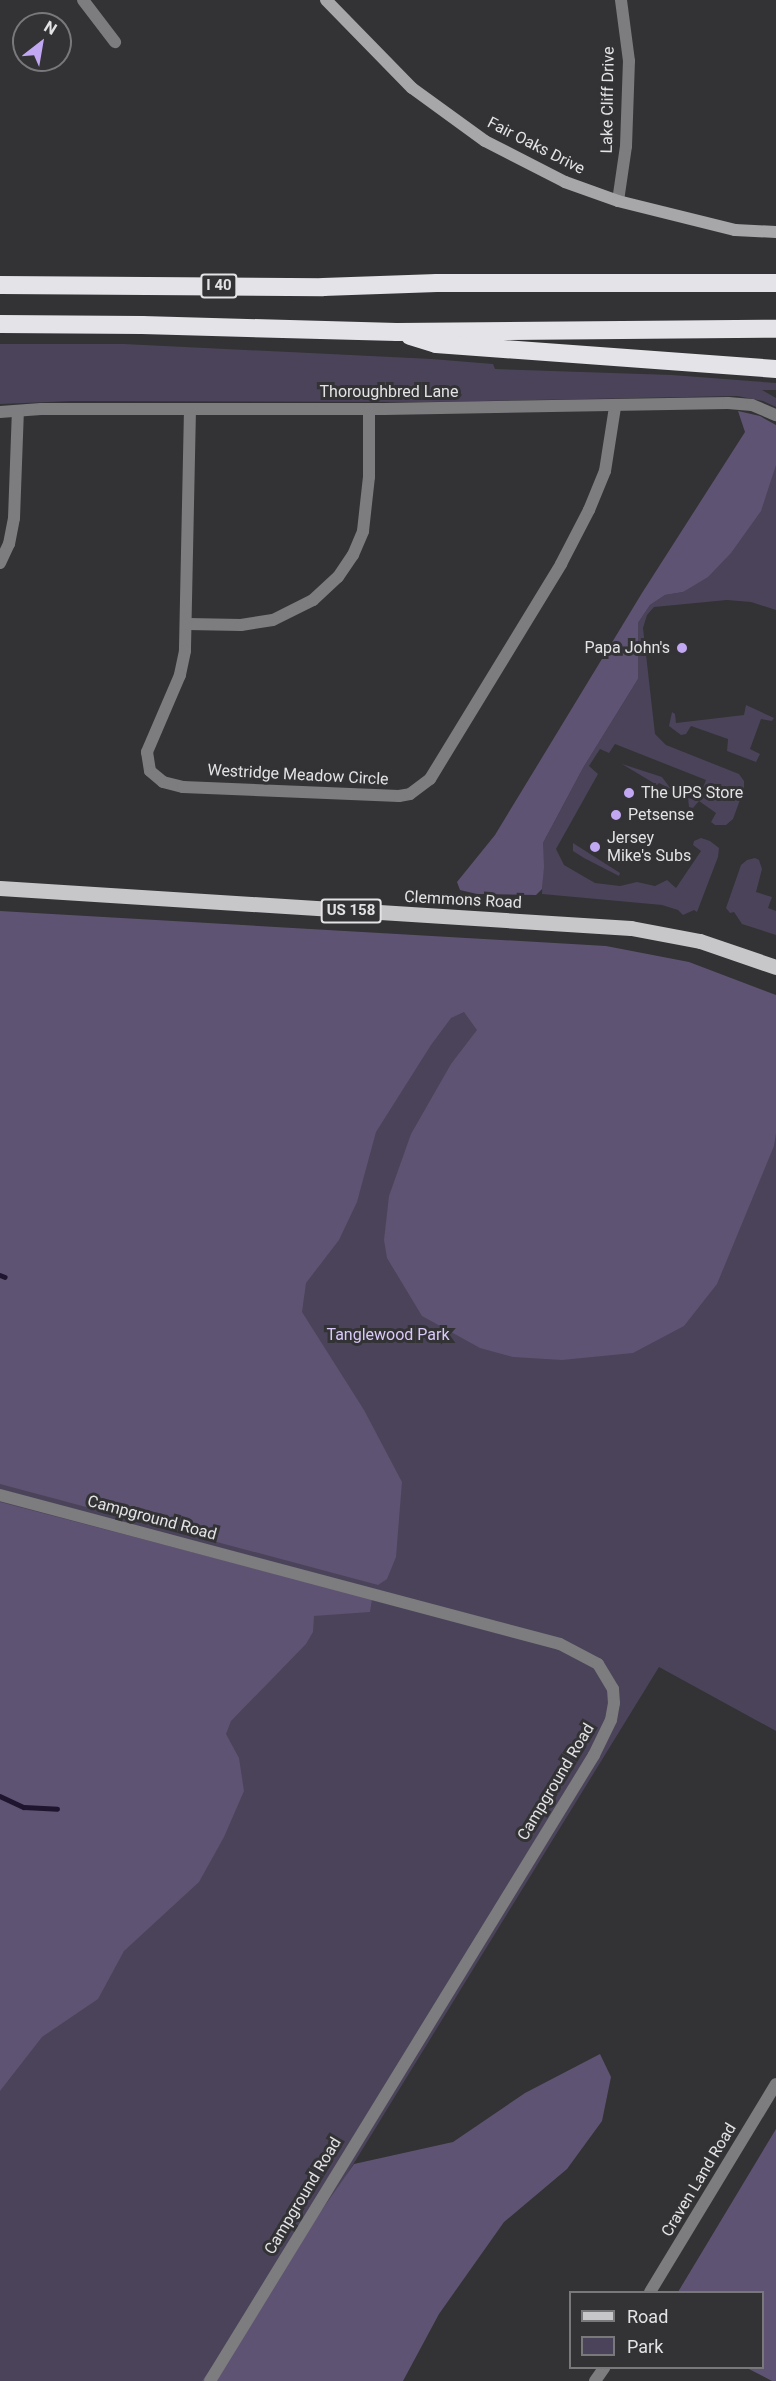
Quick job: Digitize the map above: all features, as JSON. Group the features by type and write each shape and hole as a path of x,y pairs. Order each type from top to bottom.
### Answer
{"highway":[{"name":"I 40","path":"0,285 323,287 437,283 776,283"},
{"path":"0,324 142,325 397,332 776,329"},
{"path":"397,332 436,345 776,369"}],"main road":[{"name":"Clemmons Road","path":"0,888 631,928 700,941 776,967"}],"street":[{"path":"83,0 115,42"},
{"name":"Fair Oaks Drive","path":"326,0 412,88 485,141 565,182 618,201 735,230 776,232"},
{"name":"Lake Cliff Drive","path":"618,201 626,146 629,61 621,0"},
{"name":"Thoroughbred Lane","path":"0,412 740,403 764,408 776,415"},
{"name":"Westridge Meadow Circle","path":"190,409 188,624 180,675 147,752 150,771 156,778 183,787 386,796 410,794 430,779 572,544 605,471 615,406"},
{"path":"188,624 241,625 273,620 313,600 338,577 357,548 363,531 369,485 369,409"},
{"path":"0,563 9,544 14,518 18,411"},
{"name":"Campground Road","path":"0,1495 560,1644 598,1664 613,1689 615,1703 611,1720 594,1755 210,2381"},
{"name":"Craven Land Road","path":"651,2291 776,2084"}],"green space":[{"path":"0,344 124,344 432,359 493,364 495,369 672,375 776,383 776,390 762,390 776,398 776,407 763,401 737,396 429,402 72,401 0,404"},
{"path":"776,465 776,610 751,602 727,600 654,607 647,615 643,628 655,734 666,745 739,774 744,781 744,789 733,819 726,825 715,825 711,822 716,813 699,801 693,808 689,807 688,798 698,800 706,780 615,744 609,753 600,749 589,766 598,774 556,849 564,865 595,883 620,886 637,882 655,886 667,880 676,888 701,851 693,845 694,841 701,838 710,841 719,848 718,857 697,912 694,910 683,915 678,910 662,905 542,894 543,843 583,768 638,679 638,623 650,605 665,595 683,592"},
{"path":"746,705 774,718 772,721 761,719 750,749 760,754 756,762 727,751 728,739 691,726 686,734 681,735 669,726 672,712 675,714 676,723 744,715"},
{"path":"622,764 662,777 671,789 659,783 657,785"},
{"path":"573,843 620,873 619,876 573,851"},
{"path":"755,858 759,860 762,869 756,892 772,897 768,908 776,911 776,935 742,924 734,912 730,913 726,908 741,865"},
{"name":"Tanglewood Park","path":"0,923 776,1003 776,1731 659,1667 220,2381 0,2381"}],"shaded area":[{"path":"738,411 760,416 776,425 776,465 761,511 731,553 708,577 683,592 665,595 650,605 638,623 638,679 583,768 543,843 542,889 536,895 477,894 460,890 457,882 495,835 642,593 745,432"},
{"path":"0,911 606,946 689,962 776,995 776,1133 774,1146 717,1284 684,1326 633,1353 562,1360 513,1357 480,1348 422,1316 387,1258 384,1240 389,1196 411,1134 451,1064 477,1030 464,1012 451,1018 431,1045 376,1132 357,1202 339,1240 306,1283 302,1312 364,1410 402,1482 396,1557 387,1579 378,1585 0,1484"},
{"path":"0,1502 372,1599 370,1612 314,1616 313,1632 306,1644 231,1721 226,1734 239,1758 244,1791 224,1837 199,1882 124,1951 98,1999 42,2037 0,2091"},
{"path":"600,2054 611,2077 602,2121 567,2169 504,2222 439,2314 403,2381 202,2381 354,2164 453,2142 525,2093"},
{"path":"776,2129 776,2381 749,2369 764,2369 764,2291 679,2291"}],"waterway":[{"path":"0,1275 5,1277"},
{"path":"0,1796 24,1807 57,1809"}],"place":[{"name":"Papa John's","path":"682,648"},
{"name":"The UPS Store","path":"629,793"},
{"name":"Petsense","path":"616,815"},
{"name":"Jersey Mike's Subs","path":"595,847"}]}
